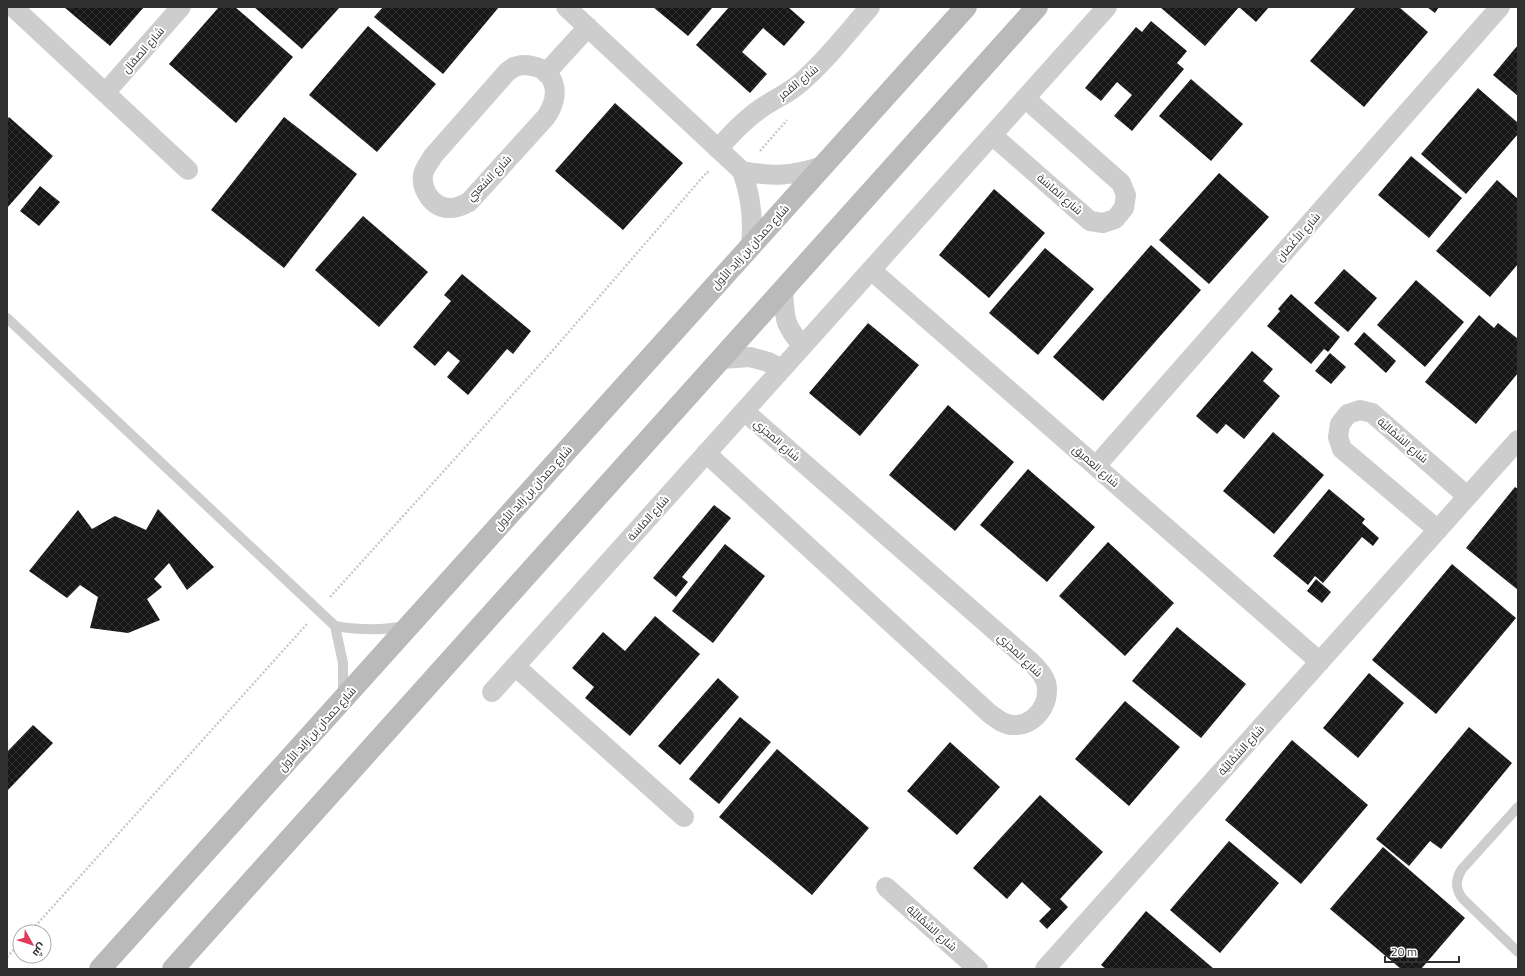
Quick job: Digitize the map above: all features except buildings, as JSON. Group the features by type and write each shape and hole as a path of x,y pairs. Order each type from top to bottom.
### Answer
{"main road":[{"name":"شارع حمدان بن زايد الأول","path":"100,969 966,7"},
{"path":"173,969 1037,7"}],"street":[{"path":"13,7 188,170"},
{"name":"شارع الصقال","path":"105,93 181,7"},
{"path":"566,7 742,171 752,207 753,226 751,245"},
{"name":"شارع القمر","path":"718,149 736,128 748,118 787,93 820,65 870,7"},
{"name":"شارع المَاسَة","path":"492,692 1107,7"},
{"name":"شارع الأَغْصَان","path":"1096,466 1500,7"},
{"path":"546,73 588,27"},
{"name":"شارع الشعبي","path":"531,65 546,73 552,81 555,90 555,100 552,109 541,123 468,202 460,207 450,208 440,206 432,201 426,193 423,184 423,174 433,156 506,72 514,67 531,65"},
{"name":"شارع المَاسَة","path":"992,135 1090,221 1103,223 1115,218 1124,208 1126,195 1121,183 1025,98"},
{"path":"742,171 762,175 783,176 803,173 823,166"},
{"name":"شارع العميق","path":"871,270 1320,662"},
{"path":"783,290 785,319 792,334 803,346"},
{"path":"721,359 750,357 768,362 782,369"},
{"name":"شارع السَّمَّالِيَّة","path":"1438,530 1342,449 1338,437 1340,424 1348,414 1360,410 1372,413 1468,496"},
{"name":"شارع المجزي","path":"706,454 989,713 1003,723 1019,725 1034,719 1045,706 1048,690 1043,674 744,411"},
{"name":"شارع السَّمَّالِيَّة","path":"1052,966 1518,440"},
{"path":"515,666 684,817"},
{"name":"شارع السَّمَّالِيَّة","path":"886,887 978,969"}],"lane":[{"path":"7,318 318,611 336,626 354,630 372,630 391,629 410,625"},
{"path":"336,626 343,663 343,700"},
{"path":"1518,807 1462,870 1456,881 1459,894 1463,899 1518,952"}],"path":[{"path":"742,171 789,119"},
{"path":"37,924 554,349 707,172 712,175"}]}
